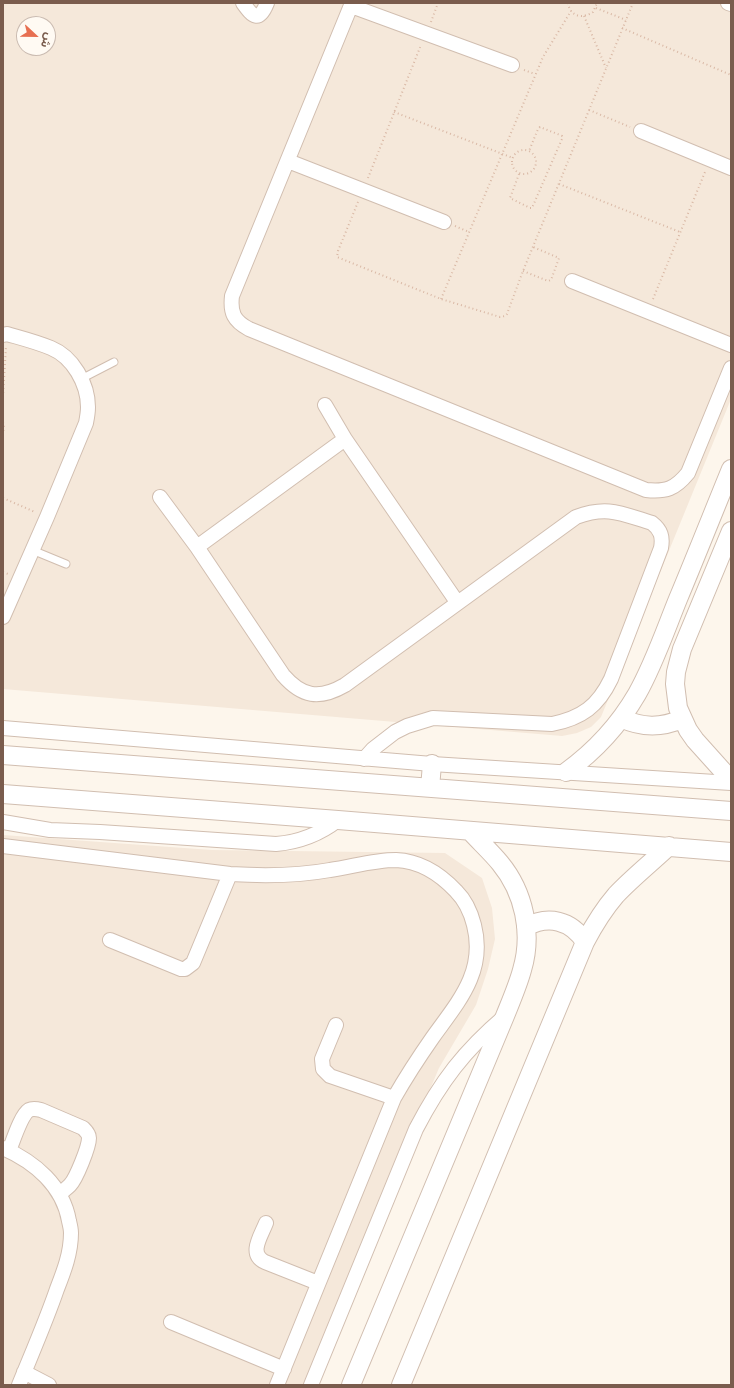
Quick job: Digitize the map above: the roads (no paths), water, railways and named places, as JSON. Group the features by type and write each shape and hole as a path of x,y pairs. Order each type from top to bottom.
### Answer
{"street":[{"path":"242,3 250,14 254,16 262,14 267,3"},
{"path":"512,65 351,5 232,296 231,306 234,316 240,324 249,329 646,490 658,491 678,484 688,473 731,368"},
{"path":"641,131 731,168"},
{"path":"288,161 444,222"},
{"path":"572,281 731,345"},
{"path":"3,617 86,423 88,408 82,379 64,356 52,348 4,333"},
{"path":"325,405 345,440 457,602"},
{"path":"196,547 345,440"},
{"path":"566,772 584,759 599,744 621,718 636,695 645,678 731,470"},
{"path":"160,497 196,547 282,675 292,686 304,693 318,695 332,692 338,688 576,517 593,512 611,511 652,523 658,527 663,541 662,548 605,691 598,701 588,710 577,717 552,724 433,718 407,726 395,732 383,740 364,759"},
{"path":"731,530 678,660 675,684 678,708 682,719 696,740 731,780"},
{"path":"621,718 647,726 665,725 682,719"},
{"path":"3,728 364,759 731,783"},
{"path":"3,755 731,811"},
{"path":"430,788 432,764"},
{"path":"3,794 731,852"},
{"path":"3,822 50,830 276,844 288,843 310,837 330,827 338,820"},
{"path":"351,1385 505,1016 523,969 527,941 526,927 520,899 508,874 496,858 470,831"},
{"path":"401,1385 585,942 600,916 615,896 669,846"},
{"path":"4,851 230,874 270,875 304,874 384,860 398,860 425,867 438,874 449,883 466,905 476,931 477,945 476,960 468,986 461,999 415,1063 394,1098 277,1385"},
{"path":"110,940 181,969 186,969 193,963 230,874"},
{"path":"526,927 540,921 555,920 569,925 581,935 585,942"},
{"path":"311,1385 416,1129 445,1079 463,1056 483,1035 505,1016"},
{"path":"336,1025 322,1059 323,1069 330,1076 394,1098"},
{"path":"49,1385 21,1379 68,1260 71,1233 68,1211 60,1194 45,1175 28,1162 6,1150 24,1116 28,1111 34,1108 83,1128 87,1132 89,1138 78,1172 71,1184 60,1194"},
{"path":"266,1223 256,1247 257,1256 260,1260 318,1283"},
{"path":"171,1322 284,1369"}],"lane":[{"path":"82,379 114,362"},
{"path":"32,550 66,564"}]}
